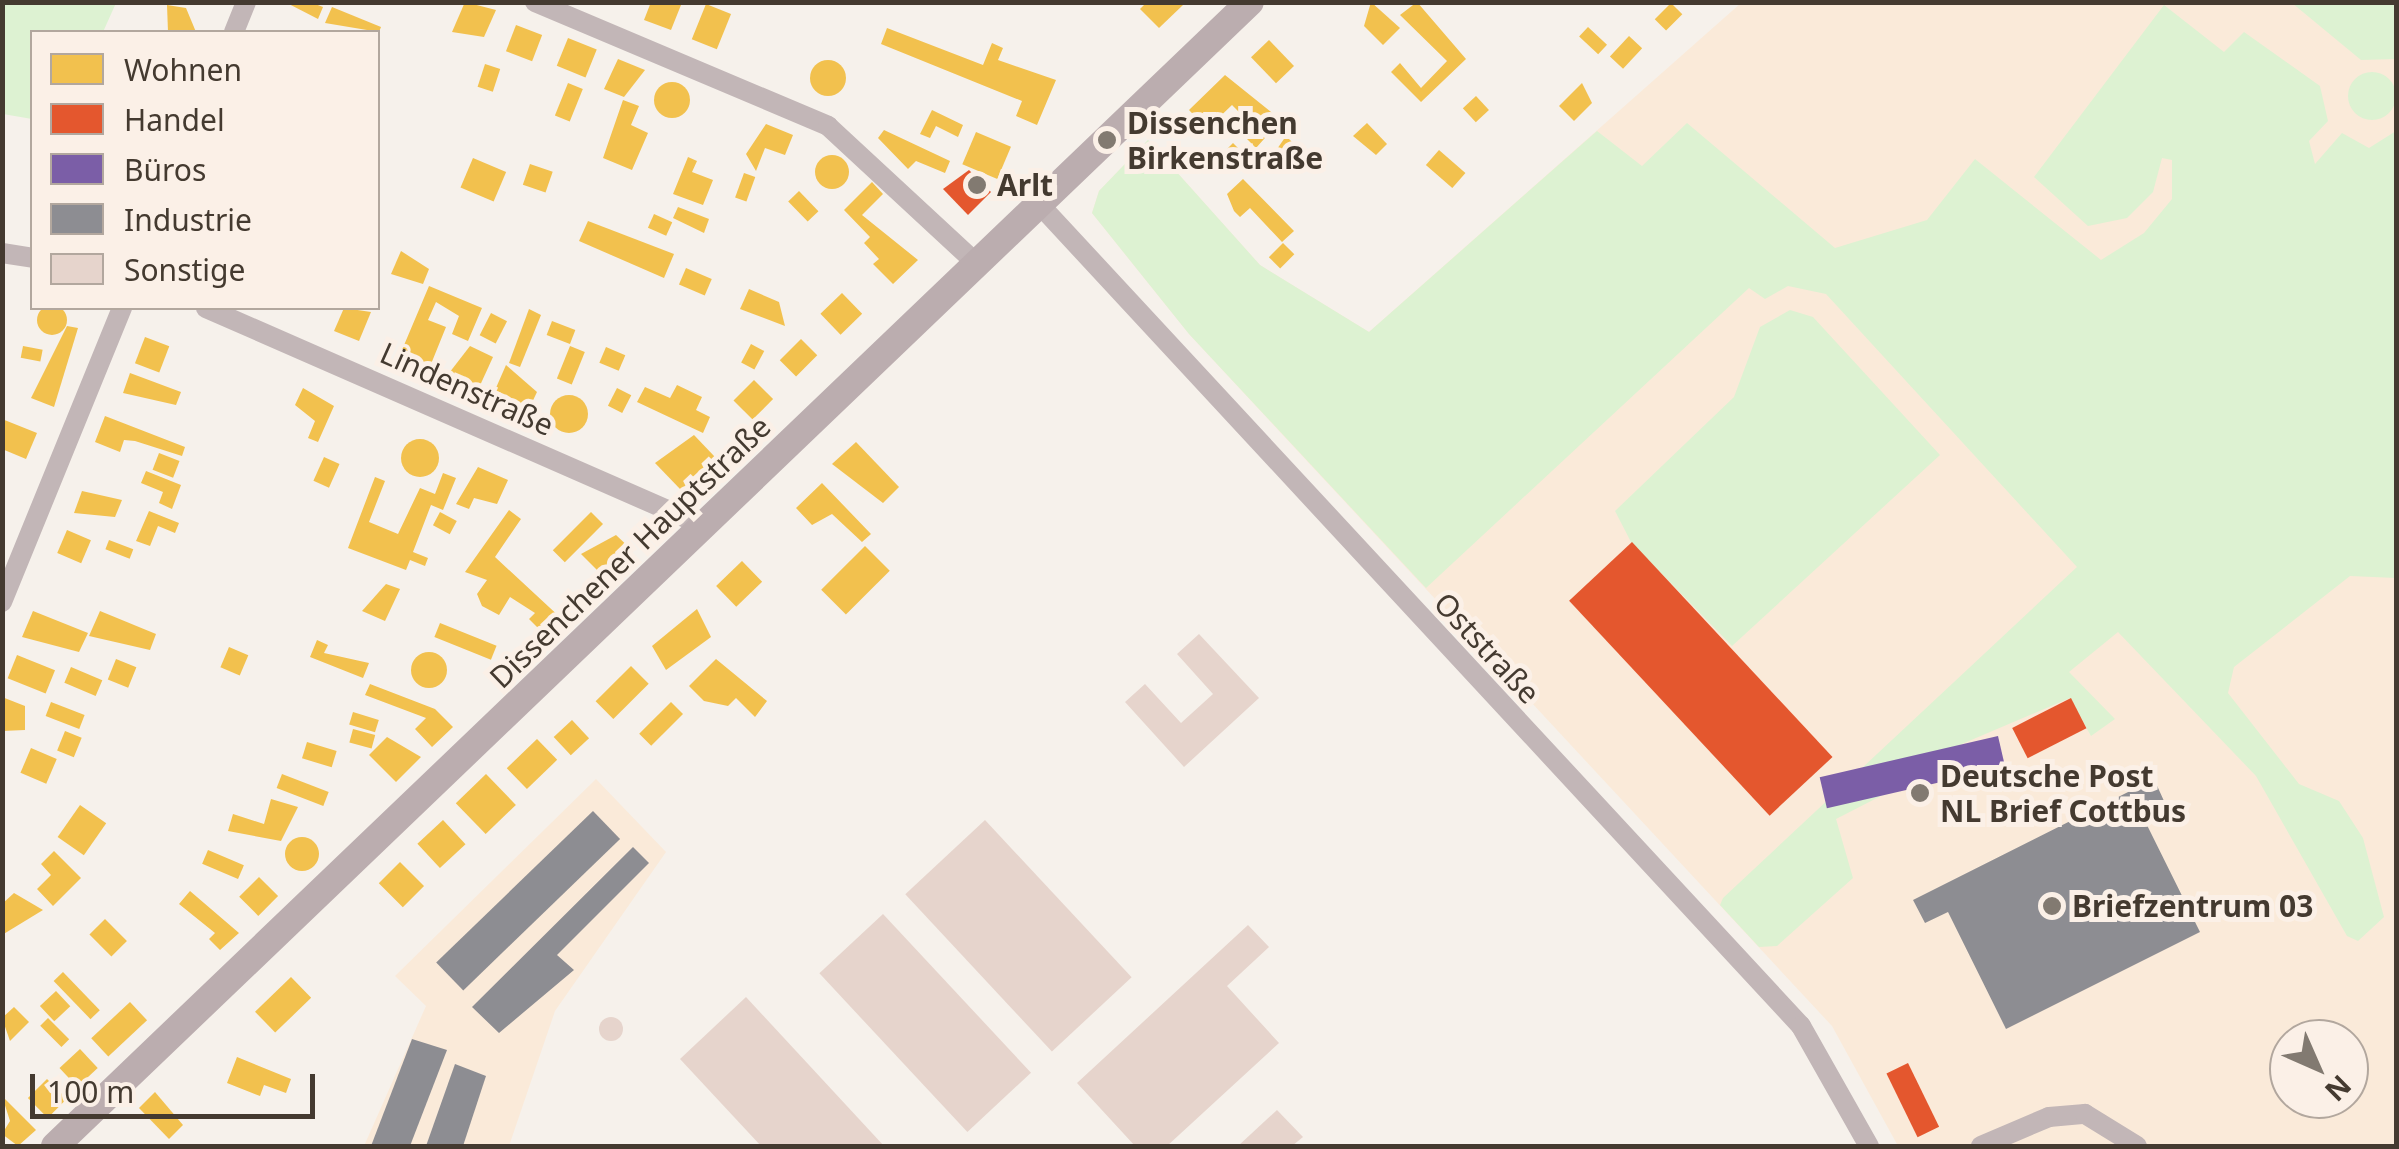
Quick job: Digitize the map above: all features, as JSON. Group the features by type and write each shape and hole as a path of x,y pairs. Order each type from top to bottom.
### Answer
{"main road":[{"name":"Dissenchener Hauptstraße","path":"55,1146 1250,2"}],"street":[{"path":"235,30 246,2"},
{"path":"535,2 828,126 978,264"},
{"name":"Oststraße","path":"1040,204 1801,1026 1869,1146"},
{"path":"2,253 30,258"},
{"path":"2,602 121,310"},
{"name":"Lindenstraße","path":"211,310 704,526"},
{"path":"1982,1146 2049,1117 2085,1114 2137,1146"}],"shaded area":[{"path":"1741,3 2396,3 2396,1146 1898,1146 1832,1026 1189,334 1092,213 1099,191 1148,140 1260,265 1369,332"},
{"path":"596,779 666,852 555,1011 509,1146 364,1146 426,1006 395,976"}],"green space":[{"path":"2,3 116,3 104,30 30,30 30,119 3,114"},
{"path":"2292,3 2396,3 2396,59 2361,60"},
{"path":"2164,5 2224,52 2244,32 2320,86 2328,121 2309,141 2315,164 2342,133 2369,148 2396,131 2396,578 2350,576 2234,667 2228,693 2299,784 2339,801 2363,838 2384,917 2358,941 2347,936 2256,776 2118,632 2069,672 2115,719 2091,736 2070,698 1908,767 1914,779 1836,819 1853,878 1777,946 1759,947 1720,905 1723,898 2077,567 1826,294 1788,286 1765,299 1749,288 1426,588 1189,334 1092,213 1099,191 1148,140 1260,265 1369,332 1597,131 1642,166 1687,123 1835,248 1927,220 1975,159 2101,260 2144,233 2172,199 2172,160 2162,158 2153,192 2127,218 2088,226 2034,177"},
{"path":"2372,72 2389,79 2396,96 2389,113 2372,120 2355,113 2348,96 2355,79"},
{"path":"1790,310 1813,317 1940,455 1732,646 1631,542 1615,511 1734,397 1760,327"}],"building: Wohnen":[{"path":"285,2 310,2 323,7 318,19"},
{"path":"465,2 496,10 484,37 452,32"},
{"path":"651,2 681,5 671,30 644,20"},
{"path":"1147,2 1183,5 1159,28 1140,9"},
{"path":"1371,2 1400,28 1383,45 1364,26"},
{"path":"1417,2 1466,59 1421,102 1391,72 1400,63 1421,88 1447,61 1400,15"},
{"path":"1671,3 1682,14 1666,31 1655,19"},
{"path":"706,4 731,14 717,49 692,39"},
{"path":"167,5 186,8 195,30 168,30"},
{"path":"332,7 381,27 367,30 325,23"},
{"path":"516,25 542,35 532,61 506,51"},
{"path":"1588,27 1607,45 1598,54 1579,37"},
{"path":"887,28 983,65 992,43 1003,48 998,60 1056,80 1037,125 1016,116 1022,101 881,44"},
{"path":"1629,36 1642,48 1623,69 1610,56"},
{"path":"568,38 597,50 586,77 557,66"},
{"path":"1269,40 1294,66 1276,83 1251,57"},
{"path":"618,59 645,70 624,97 604,89"},
{"path":"828,60 841,65 846,78 841,91 828,96 815,91 810,78 815,65"},
{"path":"485,64 500,69 493,92 478,87"},
{"path":"1225,75 1281,120 1256,148 1234,126 1243,116 1232,105 1207,129 1189,110"},
{"path":"672,82 685,87 690,100 685,113 672,118 659,113 654,100 659,87"},
{"path":"568,83 583,89 570,121 555,115"},
{"path":"1582,83 1592,103 1574,121 1559,106"},
{"path":"1476,96 1489,110 1476,122 1463,108"},
{"path":"623,100 639,106 631,125 648,133 632,170 603,158"},
{"path":"932,110 963,125 958,137 936,126 930,138 920,134"},
{"path":"1367,123 1387,144 1376,155 1353,136"},
{"path":"766,124 793,135 785,155 765,148 756,171 746,154"},
{"path":"884,130 950,161 945,173 916,161 908,169 878,138"},
{"path":"976,132 1011,147 997,179 962,164"},
{"path":"1286,136 1297,147 1283,161 1275,152"},
{"path":"1233,143 1248,158 1234,172 1219,157"},
{"path":"1439,150 1465,173 1452,188 1426,165"},
{"path":"832,155 844,160 849,172 844,184 832,189 820,184 815,172 820,160"},
{"path":"688,157 697,161 692,172 713,180 703,205 673,194"},
{"path":"473,158 506,172 494,202 460,187"},
{"path":"530,164 553,172 546,193 523,185"},
{"path":"744,173 755,177 746,202 735,197"},
{"path":"1243,179 1294,231 1282,242 1250,208 1240,217 1234,211 1227,194"},
{"path":"872,182 883,194 862,215 918,260 893,284 873,264 879,259 864,243 870,237 844,210"},
{"path":"799,191 818,211 808,222 788,201"},
{"path":"678,207 709,219 704,233 673,218"},
{"path":"654,214 672,222 666,236 648,228"},
{"path":"588,221 674,254 664,278 579,241"},
{"path":"1283,243 1294,254 1280,268 1269,257"},
{"path":"401,251 429,269 423,284 391,274"},
{"path":"686,268 712,279 705,296 679,285"},
{"path":"429,286 482,308 468,341 452,334 459,316 436,302 428,320 446,327 429,369 399,357"},
{"path":"749,289 779,302 785,326 740,309"},
{"path":"842,293 862,314 841,335 820,314"},
{"path":"529,309 541,315 520,367 509,363"},
{"path":"40,310 64,310 66,326 58,334 46,334 38,326"},
{"path":"343,310 371,312 359,341 334,331"},
{"path":"491,313 507,321 496,343 480,335"},
{"path":"552,321 575,330 570,344 547,335"},
{"path":"67,326 78,328 54,407 31,398"},
{"path":"145,337 169,346 159,372 135,363"},
{"path":"801,339 817,355 796,376 780,360"},
{"path":"751,344 764,351 754,370 741,363"},
{"path":"23,346 43,350 40,362 21,358"},
{"path":"470,346 493,357 477,392 446,377"},
{"path":"570,346 585,352 572,384 557,378"},
{"path":"606,347 625,355 619,371 599,363"},
{"path":"506,365 537,392 527,413 492,397"},
{"path":"130,373 181,392 176,405 123,393"},
{"path":"754,380 773,399 753,420 733,401"},
{"path":"677,385 702,397 696,410 710,417 703,433 637,402 645,387 670,398"},
{"path":"303,388 334,406 318,442 308,438 315,421 295,405"},
{"path":"617,388 631,395 622,413 608,406"},
{"path":"569,395 582,401 588,414 582,427 569,433 556,427 550,414 556,401"},
{"path":"105,416 185,447 182,456 135,441 124,440 120,452 95,442"},
{"path":"2,419 37,433 26,459 2,449"},
{"path":"694,435 715,457 681,490 655,463"},
{"path":"420,439 433,445 439,458 433,471 420,477 407,471 401,458 407,445"},
{"path":"856,442 899,487 883,503 832,464"},
{"path":"159,453 180,461 173,478 153,470"},
{"path":"324,457 340,464 329,488 313,481"},
{"path":"478,467 508,480 497,504 474,498 469,509 456,504"},
{"path":"146,471 181,485 172,509 159,503 163,492 141,483"},
{"path":"443,473 456,478 443,510 431,505 413,552 428,558 425,566 410,560 406,570 348,548 375,477 385,481 369,522 398,534 420,488 435,494"},
{"path":"822,483 871,534 862,542 832,514 812,525 796,508"},
{"path":"82,491 122,500 115,517 74,513"},
{"path":"509,510 521,519 495,557 563,620 546,636 529,619 535,613 510,597 499,615 482,606 477,594 487,580 465,572"},
{"path":"149,511 179,523 175,533 158,526 150,546 136,541"},
{"path":"440,512 457,521 450,534 433,525"},
{"path":"591,512 603,524 565,562 553,550"},
{"path":"67,530 91,540 81,563 57,553"},
{"path":"616,535 633,551 605,578 581,554"},
{"path":"109,540 133,549 130,559 105,549"},
{"path":"865,546 890,571 846,615 821,590"},
{"path":"742,561 762,582 736,607 716,586"},
{"path":"386,584 400,589 385,621 362,611"},
{"path":"697,609 711,637 666,670 652,646"},
{"path":"33,611 88,633 79,652 22,637"},
{"path":"100,611 156,634 150,650 89,636"},
{"path":"440,623 497,646 491,660 434,637"},
{"path":"317,640 328,645 324,653 369,663 363,678 310,657"},
{"path":"229,647 248,655 240,675 220,667"},
{"path":"429,652 441,658 447,670 441,682 429,688 417,682 411,670 417,658"},
{"path":"17,655 55,670 46,694 8,678"},
{"path":"116,659 136,667 128,688 108,679"},
{"path":"716,659 767,701 755,717 736,698 728,706 704,701 689,686"},
{"path":"631,666 649,684 613,719 596,701"},
{"path":"71,667 102,680 96,696 64,683"},
{"path":"370,684 435,709 453,727 432,747 415,729 426,718 365,695"},
{"path":"2,697 25,706 25,730 2,731"},
{"path":"51,702 85,715 79,729 46,716"},
{"path":"671,702 683,714 651,746 639,734"},
{"path":"353,712 379,720 375,732 349,724"},
{"path":"572,720 589,738 571,755 554,737"},
{"path":"353,729 375,735 372,748 349,743"},
{"path":"65,731 82,738 74,757 57,750"},
{"path":"387,737 421,757 396,782 369,755"},
{"path":"537,739 557,760 527,789 507,768"},
{"path":"307,742 337,751 332,767 302,758"},
{"path":"31,748 57,759 46,784 20,773"},
{"path":"282,774 329,792 323,806 277,788"},
{"path":"486,774 516,805 486,834 456,803"},
{"path":"271,799 298,807 281,841 228,831 233,814 264,824"},
{"path":"80,805 106,823 84,855 58,837"},
{"path":"443,820 466,844 440,868 417,844"},
{"path":"302,837 314,842 319,854 314,866 302,871 290,866 285,854 290,842"},
{"path":"208,850 244,865 238,879 202,864"},
{"path":"54,851 81,878 53,906 37,889 51,875 41,864"},
{"path":"400,862 424,886 403,907 379,883"},
{"path":"259,877 278,896 258,916 239,897"},
{"path":"190,891 239,933 220,950 209,939 215,933 179,904"},
{"path":"14,893 43,910 2,935 2,904"},
{"path":"105,919 127,941 111,956 89,935"},
{"path":"63,972 100,1010 90,1019 54,981"},
{"path":"291,977 311,998 275,1033 255,1012"},
{"path":"56,991 70,1006 54,1021 40,1006"},
{"path":"130,1002 147,1020 108,1056 91,1038"},
{"path":"14,1007 29,1022 10,1041 2,1018"},
{"path":"48,1018 69,1039 61,1047 40,1026"},
{"path":"80,1049 98,1068 77,1087 60,1068"},
{"path":"237,1057 291,1079 286,1093 264,1085 260,1096 227,1083"},
{"path":"47,1079 67,1099 48,1118 28,1098"},
{"path":"155,1092 183,1125 169,1139 139,1108"},
{"path":"2,1096 36,1130 18,1146 2,1134 10,1121"}],"building: Handel":[{"path":"969,170 991,192 968,215 943,189"},
{"path":"1632,542 1833,757 1770,816 1569,601"},
{"path":"2071,698 2086,728 2028,758 2012,728"},
{"path":"1908,1063 1939,1127 1918,1137 1886,1074"}],"building: Büros":[{"path":"1998,736 2005,767 1827,808 1820,777"}],"building: Industrie":[{"name":"Briefzentrum 03","path":"2154,779 2164,801 2141,813 2200,932 2006,1029 1948,912 1925,923 1913,900"},
{"path":"593,811 620,839 463,990 436,962"},
{"path":"633,847 649,863 557,955 574,970 499,1033 472,1007"},
{"path":"412,1039 447,1050 410,1146 371,1146"},
{"path":"455,1064 486,1076 463,1146 426,1146"}],"building: Sonstige":[{"path":"1199,634 1259,698 1184,767 1125,702 1145,684 1181,723 1213,694 1177,654"},
{"path":"985,820 1132,977 1052,1052 905,894"},
{"path":"883,914 1031,1073 967,1132 819,973"},
{"path":"1248,925 1269,947 1227,986 1279,1043 1167,1146 1135,1146 1077,1083"},
{"path":"746,997 884,1146 761,1146 680,1059"},
{"path":"611,1017 623,1029 611,1041 599,1029"},
{"path":"1277,1110 1303,1137 1292,1146 1238,1146"}],"place":[{"name":"Dissenchen Birkenstraße","path":"1107,140"},
{"name":"Arlt","path":"977,185"},
{"name":"Deutsche Post NL Brief Cottbus","path":"1920,793"},
{"name":"Briefzentrum 03","path":"2052,906"}]}
